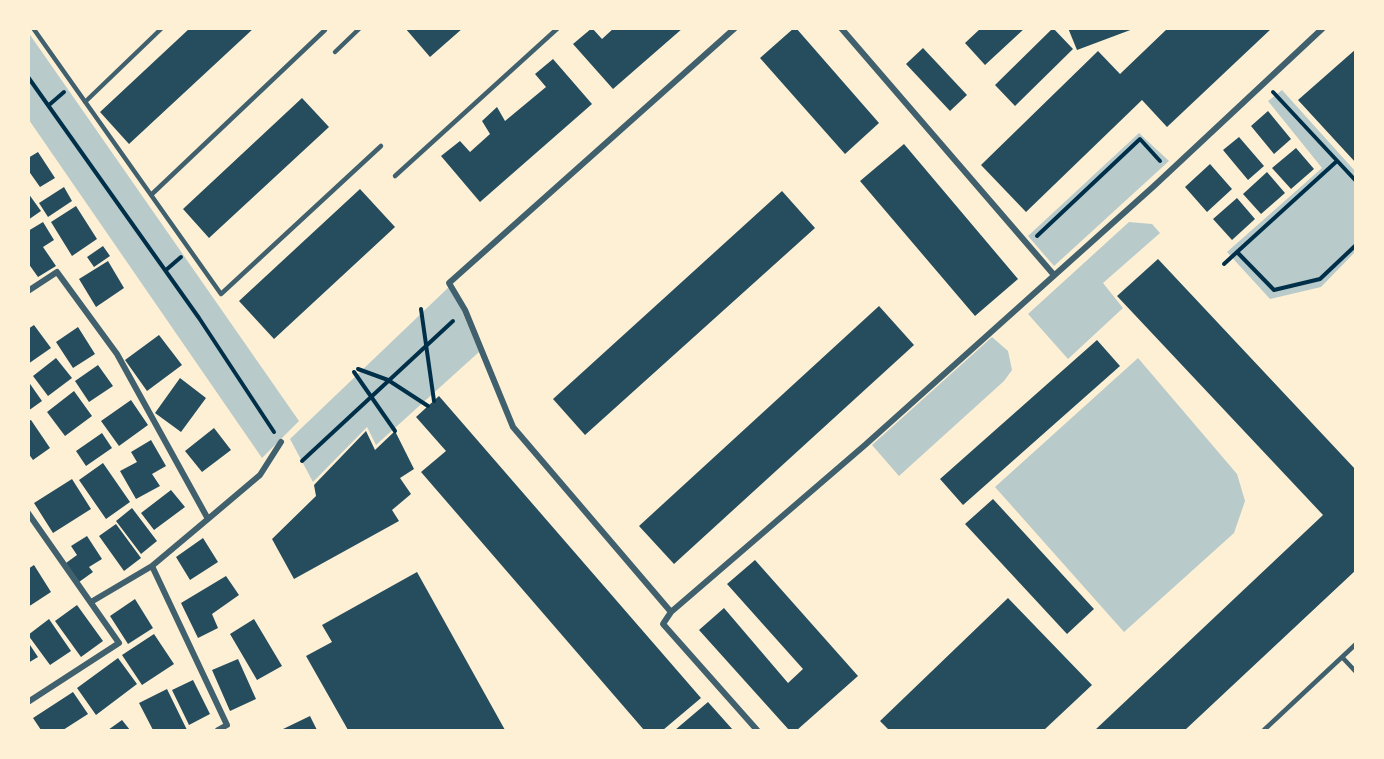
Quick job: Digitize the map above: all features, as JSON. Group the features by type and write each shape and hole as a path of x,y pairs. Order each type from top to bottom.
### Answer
{"street":[{"path":"671,612 513,427 465,310 449,283 735,28"},
{"path":"841,28 1054,275"},
{"path":"758,730 663,624 671,612 865,445 1167,174 1323,28"},
{"path":"28,291 57,272 117,354 208,519"},
{"path":"92,602 152,566 260,475 281,442"},
{"path":"28,513 119,643 28,702"},
{"path":"152,566 227,725 218,730"}],"lane":[{"path":"33,28 221,294 381,146"},
{"path":"85,102 162,28"},
{"path":"335,52 360,28"},
{"path":"395,176 558,28"},
{"path":"151,195 325,30"},
{"path":"1264,730 1356,644"},
{"path":"1342,657 1356,672"}],"path":[{"path":"28,77 199,318 270,427"},
{"path":"1264,82 1356,181"},
{"path":"1030,249 1040,240 1036,237 1140,139 1160,161 1153,168"},
{"path":"1224,264 1337,161"},
{"path":"1238,252 1274,290 1320,279 1356,244"},
{"path":"421,309 434,401"},
{"path":"302,461 465,310"},
{"path":"395,431 356,370 388,380 428,406"}],"shaded area":[{"path":"28,32 299,421 262,458 29,120"},
{"path":"1282,90 1355,171 1355,252 1321,287 1270,299 1227,252 1322,168 1268,101"},
{"path":"1139,133 1169,161 1054,266 1028,236"},
{"path":"1129,222 1152,224 1160,233 1103,283 1123,308 1068,359 1028,314"},
{"path":"451,285 479,352 376,445 367,427 313,482 290,439"},
{"path":"992,337 1008,351 1012,370 1004,381 899,476 872,445"},
{"path":"1138,358 1237,474 1245,501 1234,533 1124,632 995,487"}],"building":[{"path":"190,28 254,28 129,144 100,112"},
{"path":"405,28 463,28 430,57"},
{"path":"592,28 602,39 614,28 683,28 613,89 573,44"},
{"path":"794,28 879,123 845,154 760,58"},
{"path":"981,28 1025,28 985,65 965,43"},
{"path":"1053,28 1073,49 1015,106 995,85"},
{"path":"1068,28 1133,28 1133,29 1077,50"},
{"path":"1168,28 1272,28 1167,127 1142,100 1026,212 981,165 1098,51 1120,74"},
{"path":"923,48 967,95 950,111 906,64"},
{"path":"1356,49 1356,163 1298,100"},
{"path":"553,59 592,104 480,202 441,156 460,141 470,152 490,134 482,121 497,107 505,121 546,87 535,74"},
{"path":"302,98 329,127 209,238 183,209"},
{"path":"1268,111 1291,139 1274,154 1251,126"},
{"path":"1239,137 1264,166 1248,180 1223,150"},
{"path":"904,144 1018,279 975,316 860,181"},
{"path":"1296,148 1314,169 1291,189 1272,168"},
{"path":"38,152 55,178 40,187 28,170 28,158"},
{"path":"1210,164 1232,189 1207,212 1185,187"},
{"path":"1267,172 1285,193 1261,214 1243,194"},
{"path":"64,187 72,201 48,217 39,203"},
{"path":"360,189 395,227 274,339 239,301"},
{"path":"782,191 815,228 585,435 553,399"},
{"path":"28,193 41,211 28,220"},
{"path":"1237,198 1255,219 1232,240 1213,219"},
{"path":"76,206 97,239 72,256 51,222"},
{"path":"43,222 54,240 43,247 56,266 38,277 28,263 28,231"},
{"path":"103,246 110,256 94,267 87,257"},
{"path":"1158,259 1356,470 1356,570 1185,730 1095,730 1323,515 1117,296"},
{"path":"108,261 124,288 96,307 79,279"},
{"path":"879,306 914,345 674,564 639,526"},
{"path":"34,325 51,348 28,364 28,329"},
{"path":"78,327 95,354 73,368 56,342"},
{"path":"159,335 182,365 147,391 125,360"},
{"path":"1097,340 1120,366 963,505 940,479"},
{"path":"56,358 72,378 48,396 33,376"},
{"path":"98,365 113,386 89,402 75,381"},
{"path":"180,378 206,398 181,432 155,413"},
{"path":"28,381 42,401 28,411"},
{"path":"74,391 92,416 65,436 47,412"},
{"path":"439,396 701,698 663,730 644,730 421,472 446,451 416,417"},
{"path":"131,400 148,425 119,446 101,421"},
{"path":"31,420 50,448 33,460 28,453 28,421"},
{"path":"214,428 231,450 202,472 185,451"},
{"path":"366,431 375,450 395,431 414,469 400,478 411,494 392,510 399,521 294,579 272,539 316,496 314,485"},
{"path":"102,433 112,448 86,466 76,451"},
{"path":"151,440 166,466 152,474 160,486 136,499 120,471 137,462 131,452"},
{"path":"103,463 130,502 106,519 79,480"},
{"path":"72,479 91,509 53,533 34,503"},
{"path":"171,490 185,507 154,530 141,513"},
{"path":"993,499 1094,609 1067,634 965,524"},
{"path":"132,508 157,541 141,554 116,521"},
{"path":"116,524 141,558 124,571 99,536"},
{"path":"87,536 102,559 89,567 93,572 79,582 66,563 77,555 71,546"},
{"path":"203,538 218,562 190,580 176,557"},
{"path":"755,560 858,676 797,730 789,730 699,630 724,608 788,683 803,669 727,584"},
{"path":"34,565 51,592 28,607 28,569"},
{"path":"417,572 505,730 348,730 306,656 332,642 322,625"},
{"path":"226,576 239,595 212,614 218,628 198,638 181,603"},
{"path":"1008,598 1092,685 1044,730 889,730 880,721"},
{"path":"135,599 153,628 128,644 110,616"},
{"path":"77,605 103,641 81,657 55,621"},
{"path":"49,619 71,651 50,665 28,635"},
{"path":"254,619 282,666 257,680 230,634"},
{"path":"154,634 174,664 142,685 122,655"},
{"path":"28,642 38,657 28,663"},
{"path":"118,658 137,684 96,715 77,688"},
{"path":"238,659 256,699 230,711 212,670"},
{"path":"193,680 210,714 189,725 172,690"},
{"path":"167,689 187,730 153,730 139,703"},
{"path":"73,692 88,714 63,730 41,730 33,718"},
{"path":"708,702 733,730 675,730"},
{"path":"310,716 317,730 281,730"},
{"path":"122,720 130,730 108,730"}]}
